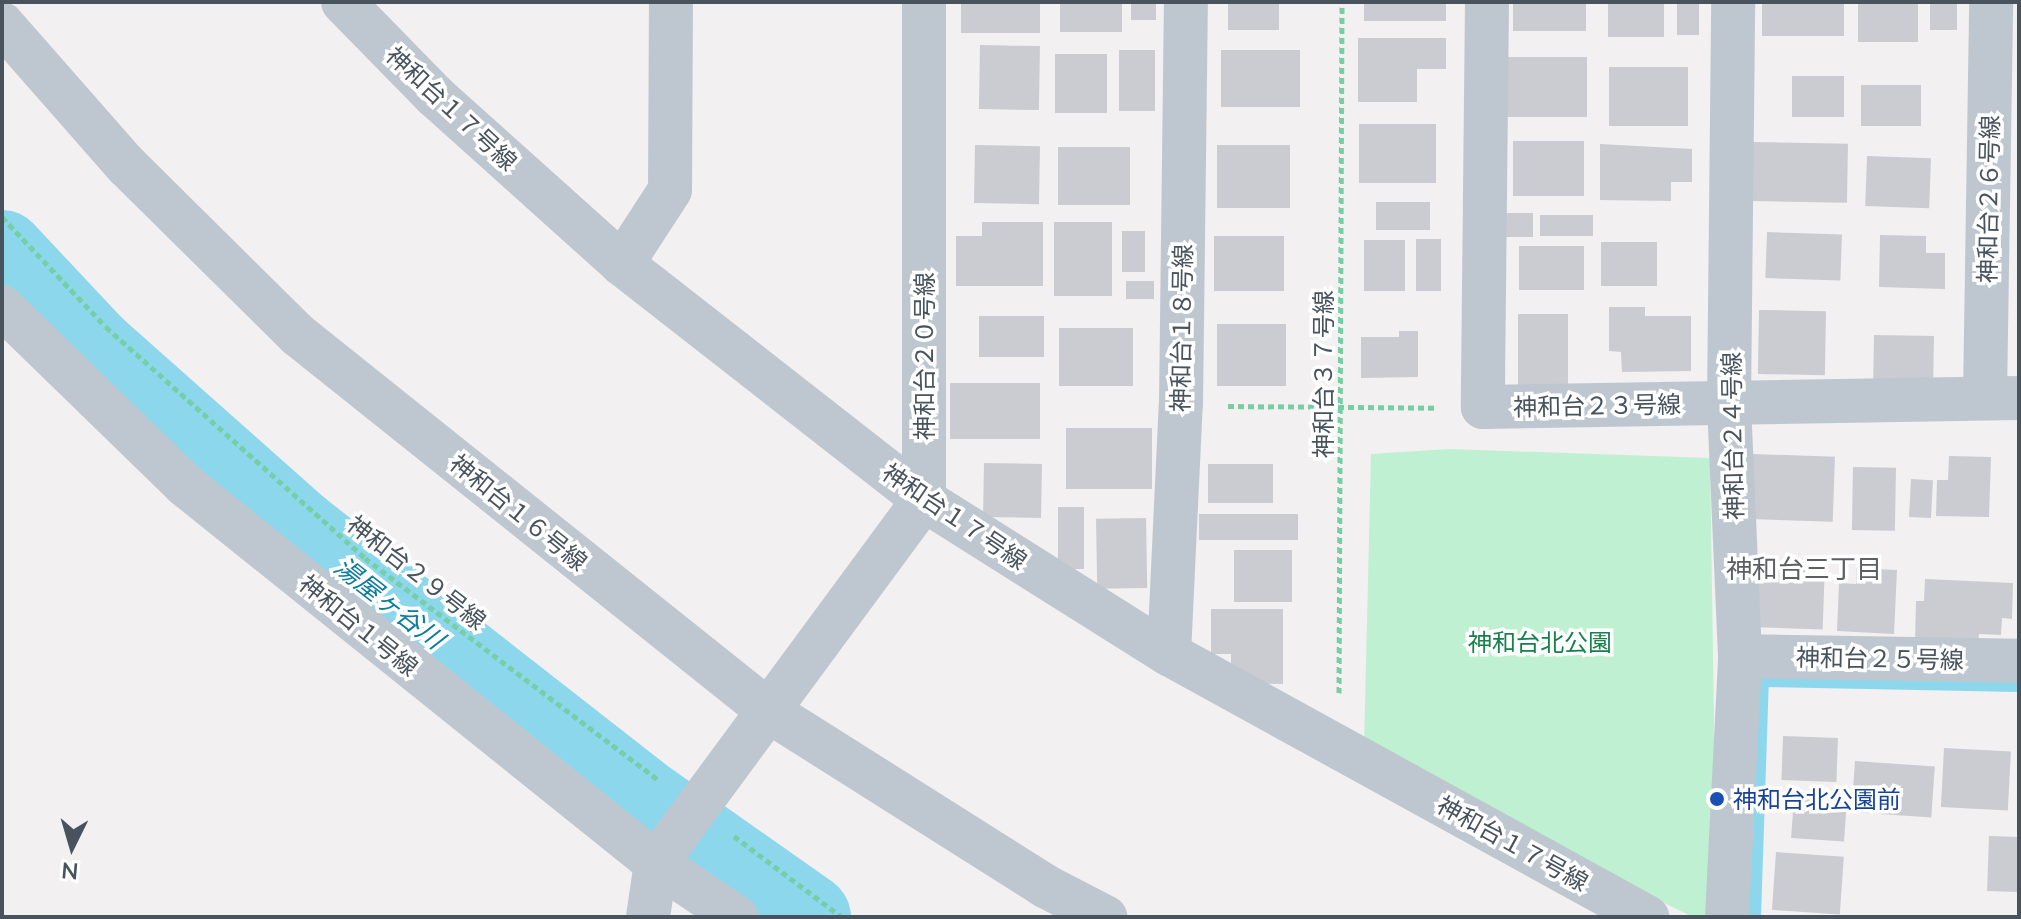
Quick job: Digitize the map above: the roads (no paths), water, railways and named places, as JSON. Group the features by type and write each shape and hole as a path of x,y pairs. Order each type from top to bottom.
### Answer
{"street":[{"name":"神和台１７号線","path":"343,2 435,96 622,264 924,500 1169,654 1647,917"},
{"path":"622,264 670,190 671,2"},
{"name":"神和台２０号線","path":"924,2 924,500"},
{"name":"神和台１８号線","path":"1169,654 1181,404 1186,2"},
{"name":"神和台２３号線","path":"1487,2 1483,407 2002,397"},
{"name":"神和台２４号線","path":"1727,917 1740,656 1729,403 1733,2"},
{"name":"神和台２６号線","path":"1991,2 2002,397"},
{"name":"神和台１６号線","path":"2,24 126,165 298,335 770,712 1045,886 1105,917"},
{"name":"神和台１号線","path":"2,307 185,485 656,863 736,917"},
{"path":"648,917 656,863 699,810 924,500"},
{"name":"神和台２５号線","path":"1740,656 2019,661"}],"waterway":[{"name":"湯屋ヶ谷川","path":"2,253 92,349 297,531 637,797 808,917"},
{"path":"1754,917 1762,680 2019,685"}],"place":[{"name":"神和台北公園前","path":"1717,799"}],"district":[{"name":"神和台三丁目","path":"1804,569"}],"park label":[{"name":"神和台北公園","path":"1540,642"}]}
